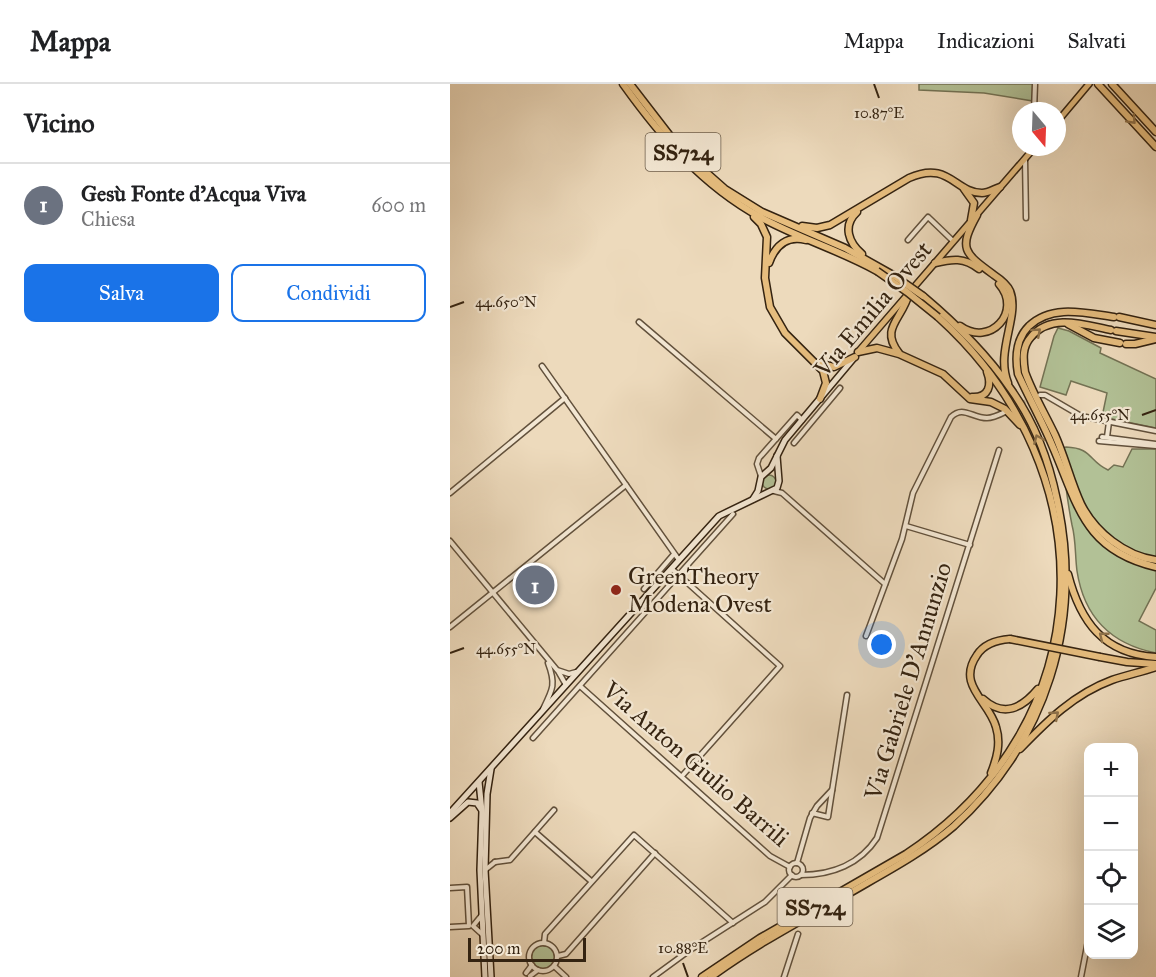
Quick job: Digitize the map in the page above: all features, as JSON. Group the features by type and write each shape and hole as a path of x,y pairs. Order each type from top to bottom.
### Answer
{"highway":[{"name":"SS724","path":"622,84 678,154 729,198 778,226 878,269"},
{"name":"SS724","path":"630,84 681,150 718,183 762,212 870,260 907,292 942,315 983,353 1011,389 1034,431 1051,473 1062,525 1066,566 1063,621 1055,664 1043,699 1014,757 991,788 968,813 927,847 763,943 711,977"},
{"path":"1098,84 1156,147"},
{"path":"1113,85 1156,132"},
{"path":"762,212 806,227 817,228 834,223 919,174 937,174 980,193 1000,187"},
{"path":"955,181 974,200 969,225"},
{"path":"729,198 735,206 756,219 765,229 768,243 767,295 774,315 793,342 823,371 826,383 820,399"},
{"path":"866,204 854,215 848,232 853,246 870,260"},
{"path":"977,215 965,238 967,250 978,263 1005,284 1012,298 1003,359 1011,389"},
{"path":"766,269 775,250 787,240 801,239 833,248"},
{"path":"935,263 957,259 974,265 1001,286 1007,300 1007,310 1003,321 987,332 969,331 942,315"},
{"path":"899,354 891,343 890,334 906,304 909,293"},
{"path":"1156,325 1071,311 1043,316 1022,335 1018,344 1016,364 1018,374 1052,444 1084,521 1116,552 1137,563 1156,567"},
{"name":"SS724","path":"702,977 760,939 918,846 962,809 989,779 1018,738 1042,684 1058,621 1060,553 1055,512 1048,483 1005,392 942,315"},
{"path":"1065,323 1094,338 1123,343 1135,344 1156,338"},
{"path":"1156,338 1065,323 1046,325 1038,330 1024,350 1024,363 1029,382 1055,436 1081,504 1110,540 1145,559 1156,560"},
{"path":"816,363 834,367 857,354 877,348 899,354 942,374 970,399 991,402 1005,409 1026,433"},
{"path":"963,393 978,397 987,391 990,380 985,366"},
{"path":"1066,566 1079,609 1098,634 1134,654 1156,657"},
{"path":"989,779 998,750 998,734 993,717 975,692 970,679 972,663 981,649 992,642 1010,639 1156,666"},
{"path":"1014,757 1055,714 1082,694 1110,681 1156,666"},
{"path":"975,692 987,703 999,708 1014,708 1027,702 1042,684"}],"main road":[{"path":"1066,111 1089,84"},
{"name":"Via Emilia Ovest","path":"763,473 777,456 785,440 1027,156"},
{"path":"450,813 719,516 771,491 779,481 777,456"},
{"path":"745,504 757,494 763,473 773,473 779,481"},
{"path":"760,484 763,490 771,491"},
{"path":"491,977 485,870 487,795 492,768"},
{"path":"479,782 487,795"},
{"path":"479,782 482,811 480,870 486,977"},
{"path":"450,818 468,802 477,803 482,811"}],"street":[{"path":"1034,102 1035,84"},
{"path":"1025,159 1026,218"},
{"name":"Via Emilia Ovest","path":"908,240 928,218 954,242"},
{"path":"639,322 776,439"},
{"path":"542,366 679,561"},
{"name":"Via Emilia Ovest","path":"794,443 840,388"},
{"path":"1040,395 1074,414 1156,430"},
{"path":"450,493 565,398"},
{"name":"Via Emilia Ovest","path":"820,399 826,404"},
{"path":"866,636 906,526 913,494 951,417 956,412 965,411 986,418 997,416 1005,411"},
{"path":"763,473 758,464 759,458 797,415 802,420"},
{"path":"1109,422 1104,439 1156,445"},
{"name":"Via Gabriele D'Annunzio","path":"801,875 826,873 840,869 869,851 877,838 999,450"},
{"path":"779,481 782,493"},
{"path":"450,627 626,485"},
{"path":"771,491 782,493 885,584"},
{"path":"533,738 733,514"},
{"path":"906,526 970,545"},
{"path":"450,541 557,670 566,686 561,686 554,680"},
{"path":"644,589 674,554"},
{"path":"672,569 780,666 682,776"},
{"path":"606,643 613,649"},
{"path":"539,716 553,689 554,680 547,659"},
{"path":"557,670 568,674 582,669"},
{"name":"Via Anton Giulio Barrili","path":"580,686 770,856 790,867"},
{"path":"812,813 828,817 847,695"},
{"path":"792,875 790,867 797,863 812,813 833,789"},
{"path":"485,870 495,862 510,860 554,810"},
{"path":"535,832 591,881"},
{"path":"544,943 545,934 633,835 733,923"},
{"path":"558,956 566,954 656,853"},
{"path":"486,855 495,862"},
{"path":"792,875 796,877 801,875 803,869 797,863"},
{"path":"654,977 690,950 765,902 792,875"},
{"path":"450,888 467,887 471,926"},
{"path":"471,926 482,914"},
{"path":"450,927 471,926 483,935"},
{"path":"784,977 798,934"},
{"path":"538,970 529,958 532,949 537,944 544,943 552,946 558,956"},
{"path":"528,975 538,970 547,971 554,966 558,956"},
{"path":"1081,977 1085,959"},
{"path":"528,975 532,965"},
{"path":"554,966 566,977"}],"green space":[{"path":"919,84 1033,84 1033,101 984,93 919,90"},
{"path":"1058,328 1069,331 1101,348 1100,353 1156,379 1156,428 1102,417 1107,393 1071,381 1066,395 1040,387"},
{"path":"1066,447 1086,452 1108,470 1114,465 1123,467 1132,449 1156,449 1156,588 1139,621 1156,630 1156,653 1140,649 1113,635 1093,615 1086,602 1077,571 1074,536 1060,457 1060,449"},
{"path":"769,475 774,477 776,482 774,487 769,489 764,487 762,482 764,477"},
{"path":"543,945 552,948 555,957 552,966 543,969 534,966 531,957 534,948"}],"tunnel":[{"path":"1011,408 1031,399"}],"place":[{"name":"Gesù Fonte d'Acqua Viva","path":"535,585"},
{"name":"GreenTheory Modena Ovest","path":"616,590"}]}
